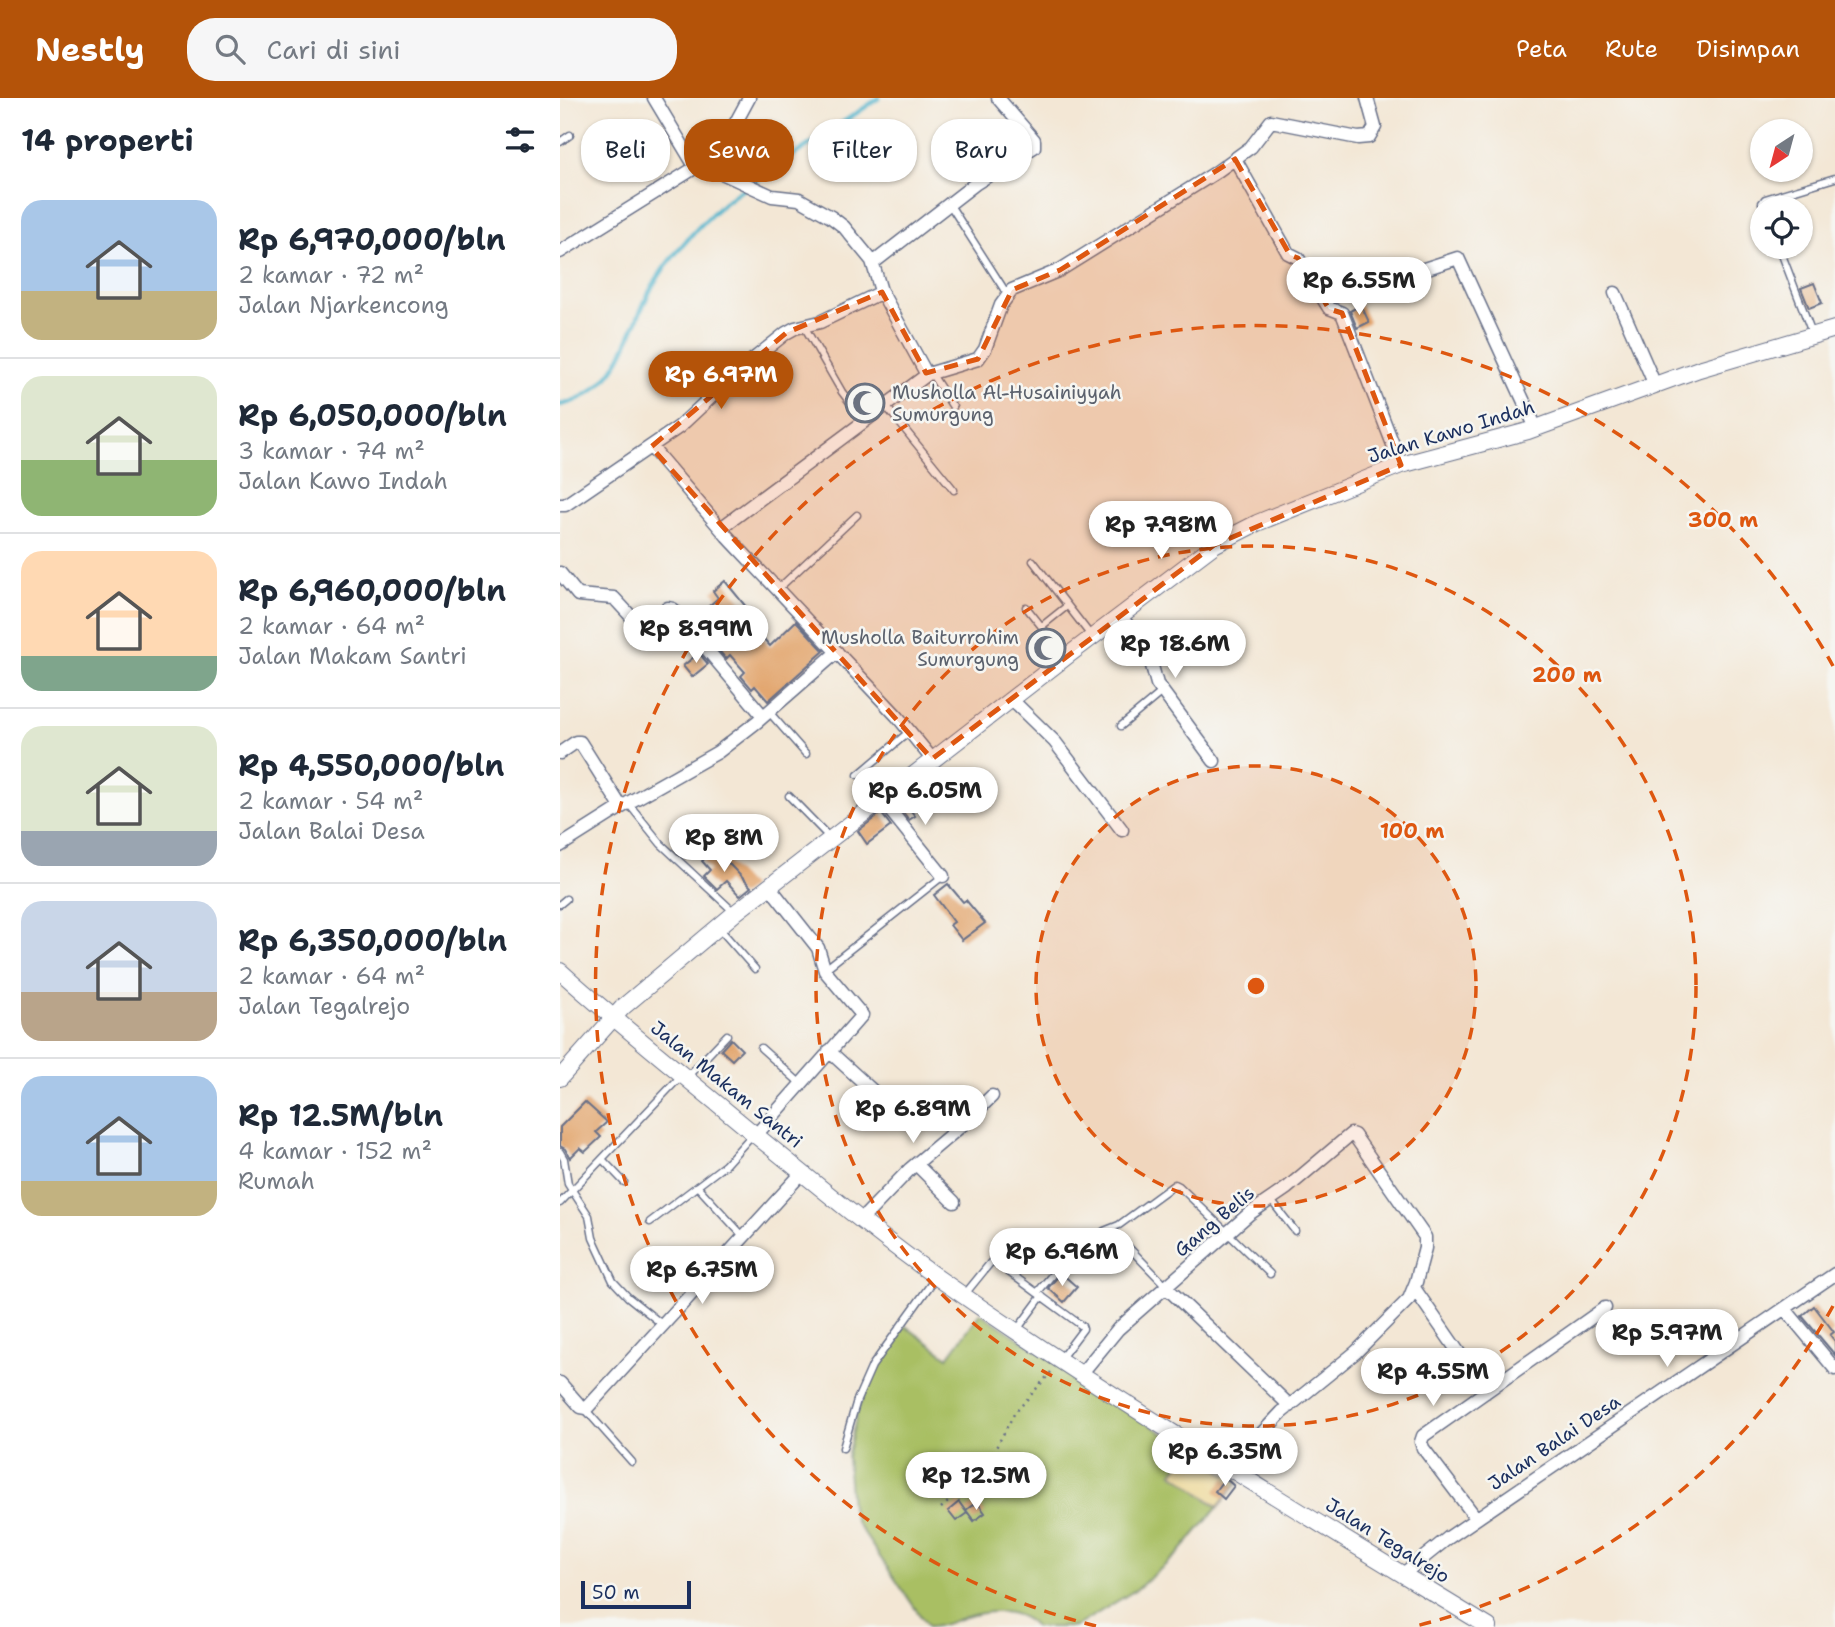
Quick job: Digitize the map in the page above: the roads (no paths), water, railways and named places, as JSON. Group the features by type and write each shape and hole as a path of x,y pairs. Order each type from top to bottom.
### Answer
{"street":[{"path":"654,98 684,143"},
{"path":"738,119 749,98"},
{"path":"873,263 949,203 1035,145 1034,140 998,98"},
{"path":"720,528 929,374 978,359 1007,294 1015,288 1055,273 1079,259 1235,159 1251,147 1273,121 1368,138 1375,127 1367,98"},
{"path":"1235,159 1289,254 1298,258 1328,307 1342,314 1401,465"},
{"path":"560,252 684,175"},
{"path":"740,182 767,194 797,198 831,217 856,239 873,263 882,292 929,374"},
{"path":"1421,270 1459,258 1536,428"},
{"path":"560,505 565,505 687,421 764,350 792,329 820,322 882,292"},
{"path":"1615,293 1656,385"},
{"name":"Jalan Kawo Indah","path":"560,1078 612,1018 637,994 735,913 1203,552 1241,530 1401,465 1536,428 1715,364 1835,329"},
{"path":"651,447 720,528 910,731 932,759"},
{"path":"560,573 579,596 614,598 639,625 668,608 673,609 766,714"},
{"path":"1120,615 1149,655 1155,680 1214,761"},
{"path":"560,846 624,805 707,760 766,714 837,652"},
{"path":"1010,699 1055,742 1122,830"},
{"path":"560,752 576,741 580,742 624,805"},
{"path":"881,799 943,876"},
{"path":"755,1134 862,1015 824,970 818,948 769,886"},
{"name":"Jalan Makam Santri","path":"560,971 684,1077 936,1277 1060,1360 1230,1467"},
{"path":"829,1051 897,1113"},
{"path":"861,1220 916,1164 992,1097"},
{"name":"Gang Belis","path":"1082,1374 1111,1336 1251,1212 1350,1135 1355,1136 1425,1237 1425,1248 1415,1288"},
{"path":"916,1164 954,1202"},
{"path":"560,1383 585,1409 802,1172"},
{"name":"Jalan Balai Desa","path":"1403,1574 1476,1518 1835,1274"},
{"path":"1167,1287 1290,1406"},
{"path":"1230,1467 1290,1406 1362,1346 1409,1299 1415,1288 1486,1392"},
{"path":"1476,1518 1424,1450 1421,1442 1426,1433 1605,1308"},
{"path":"1785,1309 1835,1369"},
{"name":"Jalan Tegalrejo","path":"1230,1467 1489,1627"}],"lane":[{"path":"560,142 570,135"},
{"path":"1772,196 1826,178 1835,178"},
{"path":"949,203 1007,294"},
{"path":"1784,259 1814,336"},
{"path":"804,327 842,392 864,421"},
{"path":"929,374 953,407"},
{"path":"885,405 954,490"},
{"path":"778,589 857,516"},
{"path":"1033,561 1091,637"},
{"path":"1042,626 1068,606"},
{"path":"1026,607 1066,657"},
{"path":"1121,726 1163,691"},
{"path":"766,714 806,754"},
{"path":"858,775 910,731"},
{"path":"789,796 830,838"},
{"path":"624,805 661,844 735,913"},
{"path":"824,970 943,876"},
{"path":"718,927 755,969"},
{"path":"560,1203 727,1035"},
{"path":"761,1048 801,1084"},
{"path":"650,1222 727,1163 755,1134"},
{"path":"560,1152 564,1158 568,1184 589,1216 593,1238 613,1281 628,1297 663,1325"},
{"path":"602,1159 624,1182"},
{"path":"1016,1331 1057,1269 1104,1231 1119,1225 1175,1184 1270,1274"},
{"path":"696,1186 744,1237"},
{"path":"1270,1199 1295,1231"},
{"path":"1111,1228 1167,1287"},
{"path":"964,1296 993,1262 1082,1327 1060,1360"},
{"path":"843,1448 855,1406 872,1366 936,1277"},
{"path":"585,1409 632,1462"}],"waterway":[{"path":"560,405 580,398 596,388 609,375 627,343 651,289 689,237 736,194 879,98"}],"place":[{"name":"Musholla Al-Husainiyyah Sumurgung","path":"865,403"},
{"name":"Musholla Baiturrohim Sumurgung","path":"1046,648"}]}
